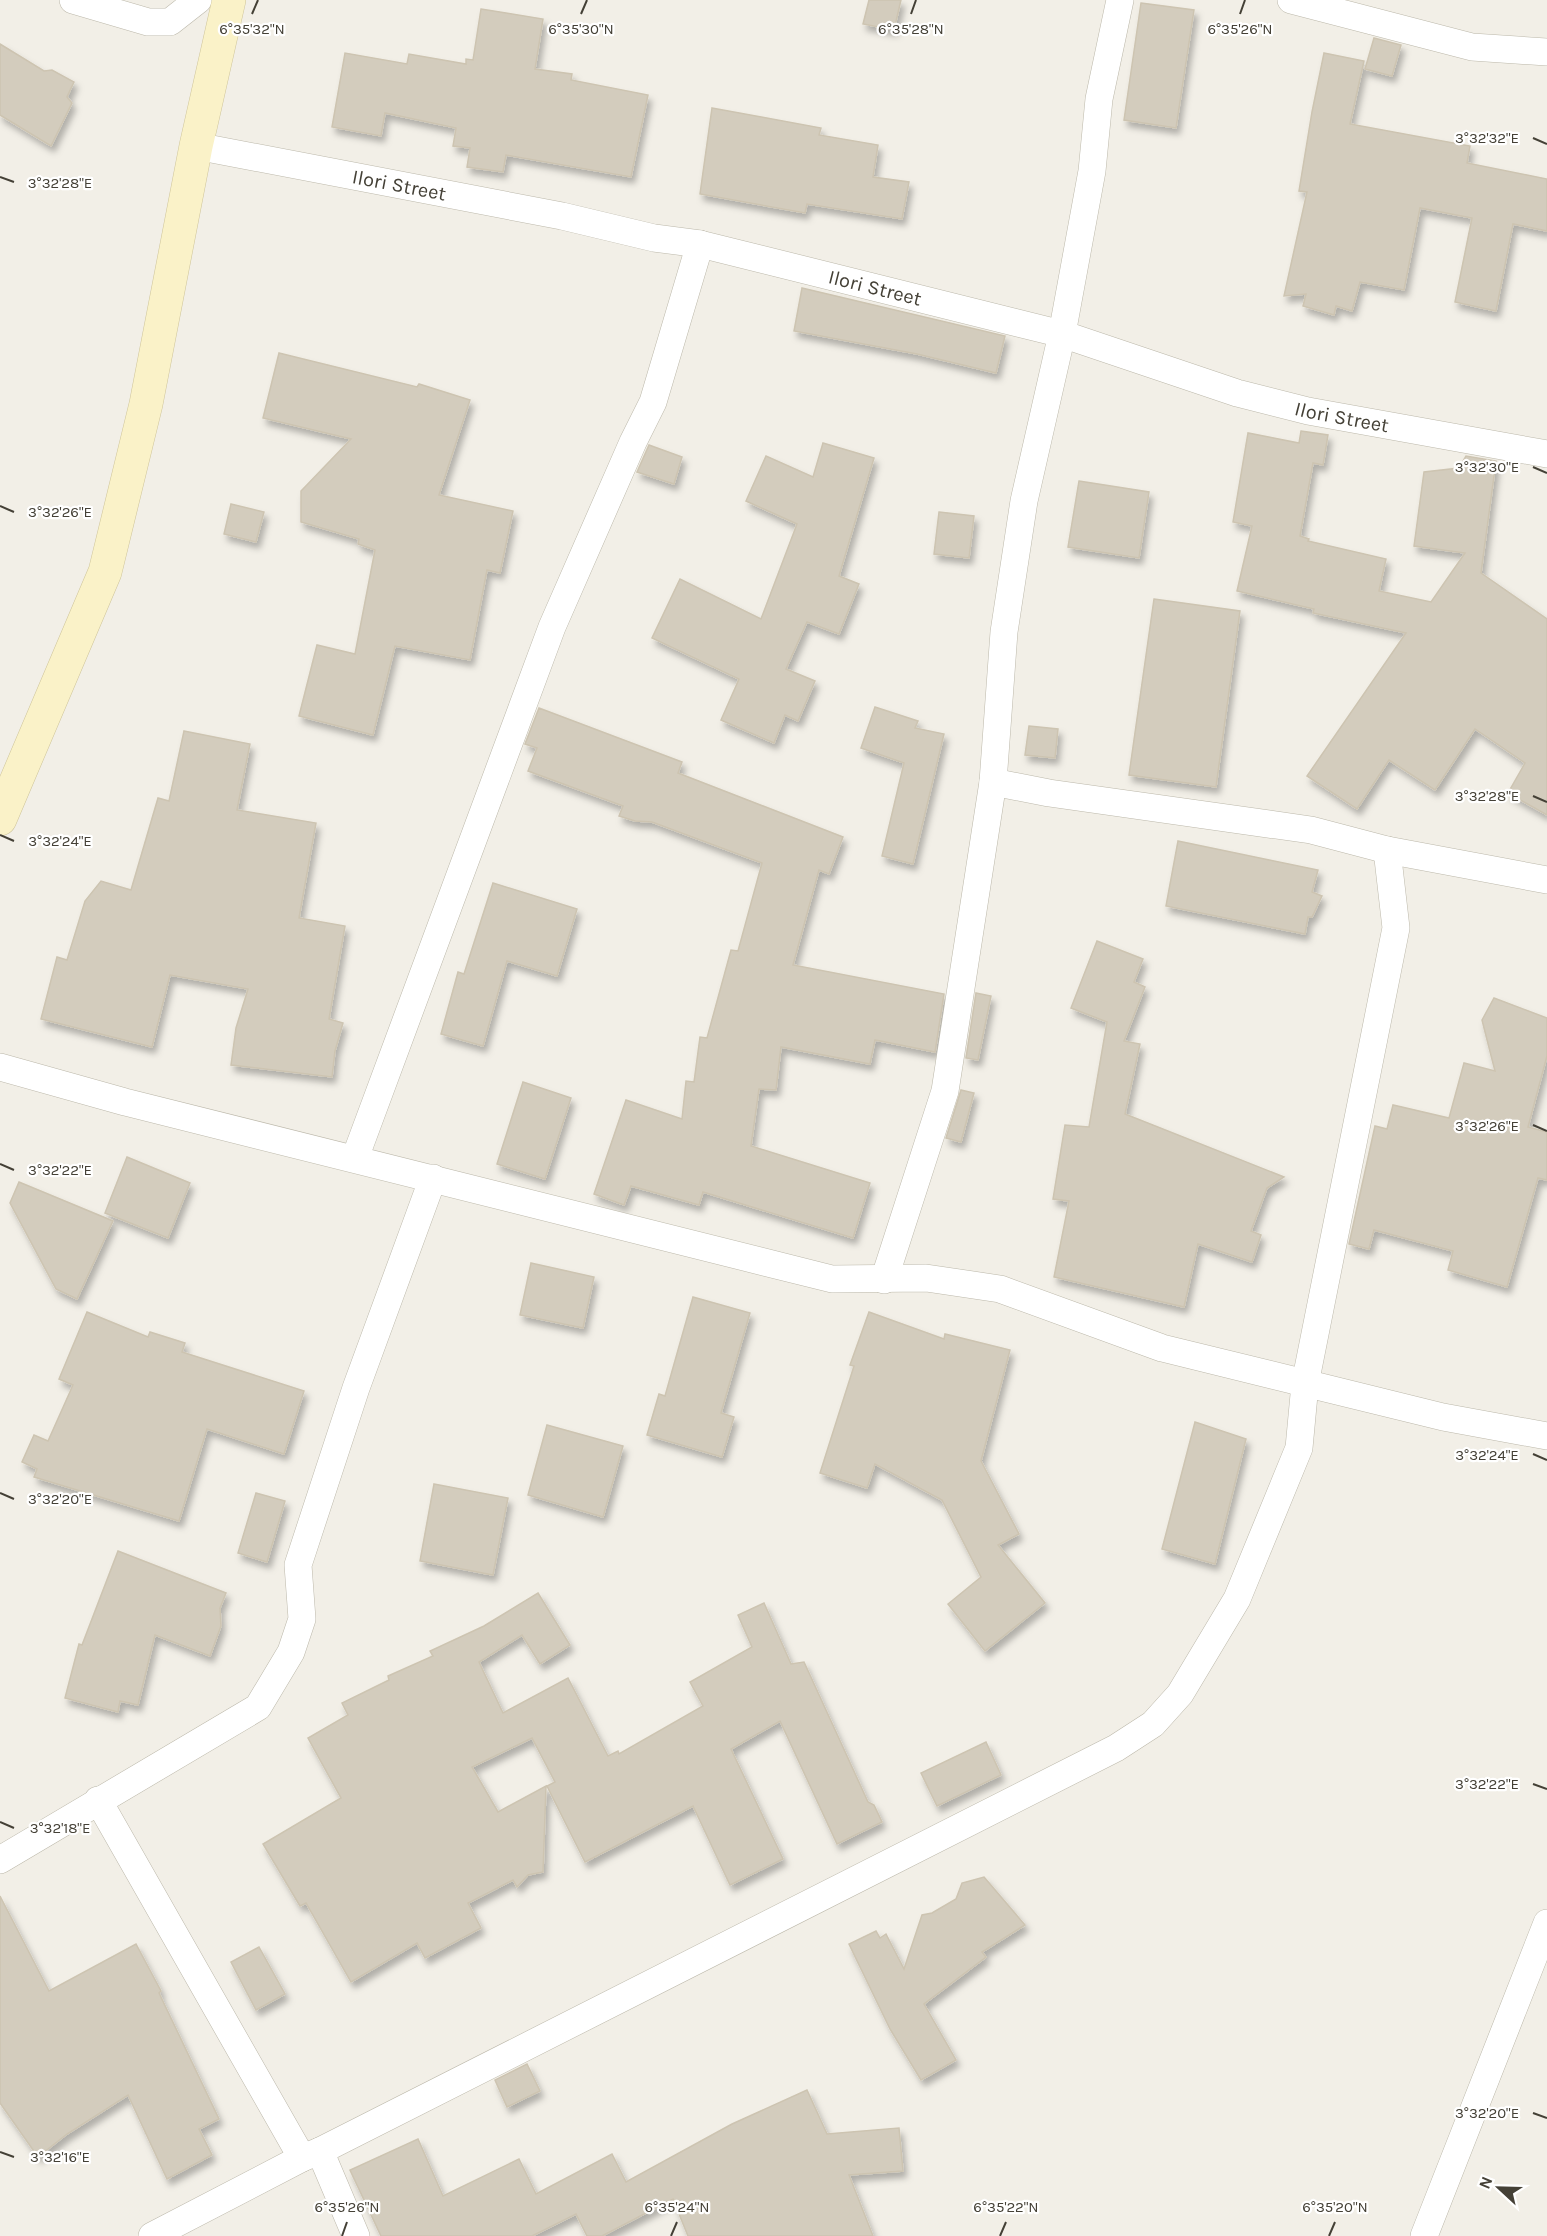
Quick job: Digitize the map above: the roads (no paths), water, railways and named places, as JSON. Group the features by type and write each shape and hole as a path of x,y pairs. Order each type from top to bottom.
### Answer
{"main road":[{"path":"0,819 105,572 146,404 196,146 230,0"}],"street":[{"path":"73,0 148,22 170,22 198,0"},
{"path":"884,1280 945,1091 993,782 1004,632 1024,501 1062,334 1092,171 1099,99 1120,0"},
{"path":"1291,0 1472,47 1547,52"},
{"name":"Ilori Street","path":"196,146 562,216 654,238 700,244 1062,334 1237,393 1308,411 1547,454"},
{"path":"355,1158 552,627 633,442 653,402 700,244"},
{"path":"993,782 1049,793 1311,830 1387,850 1547,880"},
{"path":"152,2236 1116,1748 1153,1725 1180,1694 1237,1599 1299,1448 1305,1384 1396,928 1387,850"},
{"path":"0,1067 124,1102 832,1279 926,1278 1000,1289 1162,1348 1443,1417 1547,1436"},
{"path":"0,1860 258,1707 291,1652 302,1619 298,1564 356,1388 433,1178"},
{"path":"98,1800 356,2236"},
{"path":"1424,2236 1547,1923"}]}
